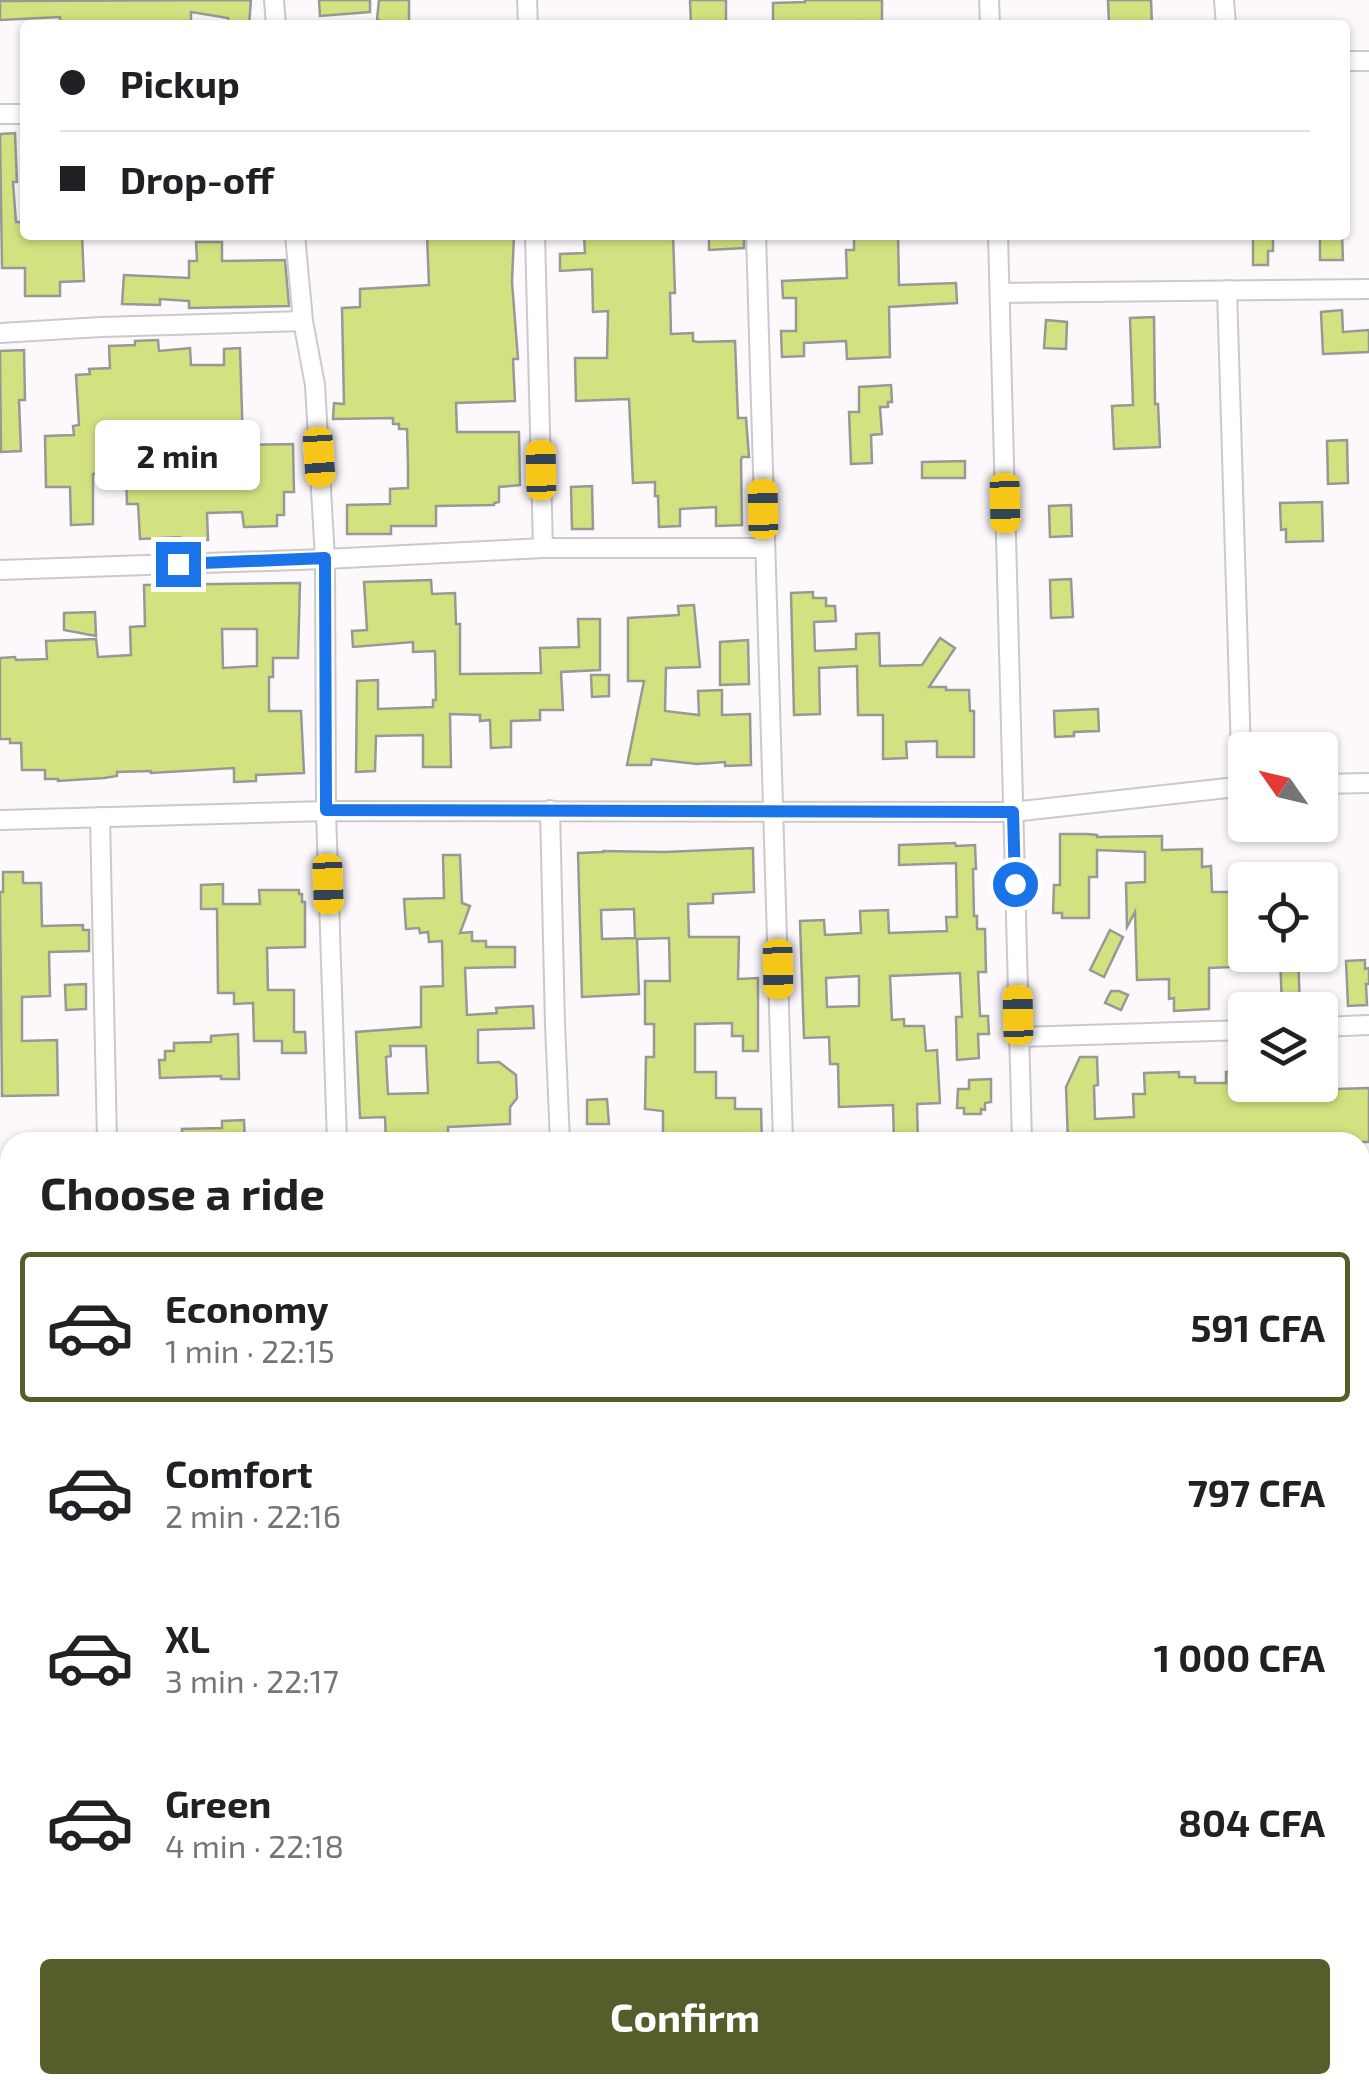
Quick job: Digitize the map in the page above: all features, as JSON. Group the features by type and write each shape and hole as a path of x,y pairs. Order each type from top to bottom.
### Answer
{"street":[{"path":"295,240 302,321 315,384 325,558 326,810 337,1132"},
{"path":"536,240 543,548"},
{"path":"756,240 783,1132"},
{"path":"998,240 1022,1132"},
{"path":"1000,293 1369,289"},
{"path":"1227,290 1242,732"},
{"path":"0,333 302,321"},
{"path":"0,570 543,548 764,548"},
{"path":"1338,784 1369,784"},
{"path":"0,820 326,810 1013,812 1228,788"},
{"path":"550,810 559,1132"},
{"path":"100,817 106,1132"},
{"path":"1338,1026 1369,1024"},
{"path":"1019,1037 1228,1031"}],"building":[{"path":"251,0 249,20 191,12 191,20 0,20 0,1"},
{"path":"319,0 370,0 370,12 320,16"},
{"path":"379,0 409,0 409,20 377,20"},
{"path":"690,0 726,0 726,20 691,20"},
{"path":"882,0 882,20 773,20 773,3"},
{"path":"1108,0 1151,0 1152,20 1109,20"},
{"path":"15,133 17,182 13,182 20,240 82,240 84,281 60,282 60,296 25,296 25,268 2,268 0,134"},
{"path":"427,240 514,240 512,282 518,359 513,359 515,401 456,403 457,432 519,432 520,485 499,487 499,502 494,505 436,506 436,526 391,526 391,534 347,534 347,505 390,504 390,489 408,488 408,464 407,429 399,429 393,418 333,419 334,403 344,404 342,308 360,307 360,289 429,285"},
{"path":"584,240 673,240 675,293 670,293 671,334 693,333 693,341 698,342 735,341 738,418 746,418 749,457 741,460 742,525 716,526 716,507 680,509 680,526 659,527 655,482 633,483 629,399 576,401 575,358 607,358 608,311 593,312 592,269 560,271 560,254 585,253"},
{"path":"709,240 744,240 744,248 709,250"},
{"path":"854,240 898,240 899,285 956,283 957,303 889,307 890,357 847,359 846,341 804,343 804,356 782,357 781,331 796,331 796,298 783,298 782,281 847,278 846,250 854,250"},
{"path":"1253,240 1273,240 1268,265 1253,265"},
{"path":"1320,240 1342,240 1343,260 1320,260"},
{"path":"196,242 222,242 222,261 285,260 289,306 189,308 189,301 160,299 160,305 122,304 124,275 189,278 189,261 197,261"},
{"path":"1342,310 1343,332 1369,330 1369,352 1323,354 1321,312"},
{"path":"1154,317 1155,404 1160,447 1114,449 1112,406 1133,405 1130,318"},
{"path":"1046,320 1067,322 1066,349 1044,348"},
{"path":"158,340 159,351 190,348 191,365 224,365 224,349 240,348 243,445 293,444 294,492 284,492 284,515 277,515 277,526 244,527 242,512 207,513 208,540 140,539 138,504 127,504 126,473 93,474 93,524 71,525 70,487 46,487 45,436 74,435 73,426 79,425 76,375 90,374 89,369 110,368 109,346"},
{"path":"24,350 25,400 19,400 21,451 1,452 0,351"},
{"path":"891,385 892,402 888,402 888,407 880,407 882,434 871,435 872,463 851,464 849,412 859,412 859,387"},
{"path":"1347,440 1348,483 1328,484 1327,441"},
{"path":"965,461 965,478 922,478 922,462"},
{"path":"592,486 593,529 572,529 571,487"},
{"path":"1322,502 1323,541 1286,542 1286,529 1281,530 1280,503"},
{"path":"1071,505 1072,536 1050,537 1049,506"},
{"path":"1071,579 1073,617 1051,618 1050,580"},
{"path":"431,580 432,594 455,593 456,624 460,624 460,674 541,673 540,648 579,647 578,619 600,619 600,670 561,672 563,710 540,710 540,720 511,721 511,747 491,748 490,720 480,721 480,715 450,714 451,767 423,767 423,735 376,736 375,771 356,772 357,681 378,680 378,709 433,707 436,700 435,651 413,652 413,642 353,647 352,631 367,630 364,582"},
{"path":"300,583 298,658 273,658 269,711 301,711 304,773 256,775 256,781 234,782 234,768 117,772 117,776 104,778 58,781 45,779 45,770 22,770 21,743 0,739 0,658 47,659 46,641 96,639 98,657 131,655 130,627 145,626 144,585","holes":["222,629 257,629 257,666 223,668"]},
{"path":"813,592 813,598 826,598 826,606 835,606 836,621 814,622 815,651 856,649 856,634 879,633 880,666 922,665 940,638 955,648 929,687 969,690 970,711 974,711 974,757 937,757 937,741 906,742 907,758 883,759 883,715 858,715 857,666 819,668 820,714 794,715 791,593"},
{"path":"694,605 700,667 666,668 665,711 699,715 698,691 722,690 722,715 750,714 751,765 652,759 651,765 627,765 644,681 628,681 628,618 679,615 678,606"},
{"path":"95,612 96,636 64,630 64,613"},
{"path":"748,640 749,684 720,685 720,642"},
{"path":"591,675 609,675 609,696 592,697"},
{"path":"1098,709 1099,731 1055,737 1054,711"},
{"path":"1060,834 1162,836 1162,850 1202,849 1202,867 1211,866 1212,892 1228,892 1228,967 1209,968 1209,1009 1174,1011 1174,998 1169,999 1169,979 1137,980 1135,912 1127,927 1126,883 1145,882 1145,852 1097,850 1097,877 1089,877 1089,918 1062,918 1062,913 1053,913 1054,885 1060,885"},
{"path":"899,845 975,845 974,916 977,929 985,929 986,972 978,972 980,1016 988,1016 989,1034 978,1034 979,1058 957,1060 956,1017 962,1017 960,973 890,976 892,1020 904,1019 904,1026 924,1026 926,1051 937,1050 940,1103 917,1104 918,1132 894,1132 893,1105 839,1107 838,1064 830,1064 829,1037 804,1038 800,921 824,920 825,935 861,933 860,911 888,910 889,933 947,931 946,917 957,917 956,863 899,865","holes":["859,976 859,1006 827,1007 826,978"]},
{"path":"753,848 754,892 713,894 713,903 688,904 689,937 739,937 738,979 758,978 758,1051 743,1051 743,1036 732,1036 732,1023 695,1024 695,1072 716,1072 716,1098 735,1098 735,1109 761,1109 762,1132 663,1132 663,1111 645,1109 646,1057 654,1057 654,1024 645,1024 645,981 670,981 669,938 637,939 639,994 582,997 578,853","holes":["634,909 635,938 602,939 601,910"]},
{"path":"443,855 460,855 462,903 470,906 460,933 472,932 472,941 486,941 486,947 515,947 515,967 465,968 467,1015 497,1013 496,1008 533,1006 534,1028 478,1030 478,1063 499,1062 516,1075 517,1098 510,1107 510,1124 448,1127 448,1132 386,1132 385,1117 360,1118 356,1032 421,1027 421,987 443,986 442,941 429,942 428,932 420,933 419,928 406,929 404,899 444,898","holes":["390,1046 426,1046 428,1093 388,1094 386,1057 391,1056"]},
{"path":"3,872 23,872 23,883 41,883 42,926 83,925 83,930 89,930 89,951 49,952 50,996 22,997 22,1041 57,1040 58,1095 2,1096"},
{"path":"223,884 223,904 260,904 259,890 299,890 302,894 305,947 267,948 268,990 294,990 294,1032 305,1032 306,1053 282,1053 282,1041 254,1041 253,1003 234,1004 234,993 218,993 217,909 201,909 201,885"},
{"path":"1110,930 1123,937 1104,977 1090,970"},
{"path":"1365,960 1365,969 1369,968 1367,1005 1348,1006 1346,961"},
{"path":"1281,972 1299,972 1299,992 1281,992"},
{"path":"86,984 86,1009 66,1010 65,985"},
{"path":"1111,991 1128,995 1121,1010 1105,1003"},
{"path":"238,1034 239,1079 160,1078 159,1060 165,1060 165,1051 174,1051 174,1043 211,1042 211,1036"},
{"path":"1080,1057 1097,1057 1095,1119 1134,1117 1133,1094 1145,1094 1144,1073 1179,1072 1179,1077 1195,1077 1195,1083 1226,1083 1228,1072 1228,1102 1338,1102 1338,1089 1369,1088 1369,1132 1068,1132 1066,1087"},
{"path":"991,1079 991,1102 985,1103 981,1114 964,1114 964,1108 957,1108 958,1089 969,1089 969,1080"},
{"path":"607,1099 609,1124 587,1124 587,1100"},
{"path":"244,1120 245,1132 182,1132 222,1128 222,1121"}],"route":[{"path":"178,564 325,558 326,810 1013,812 1015,884"}]}
